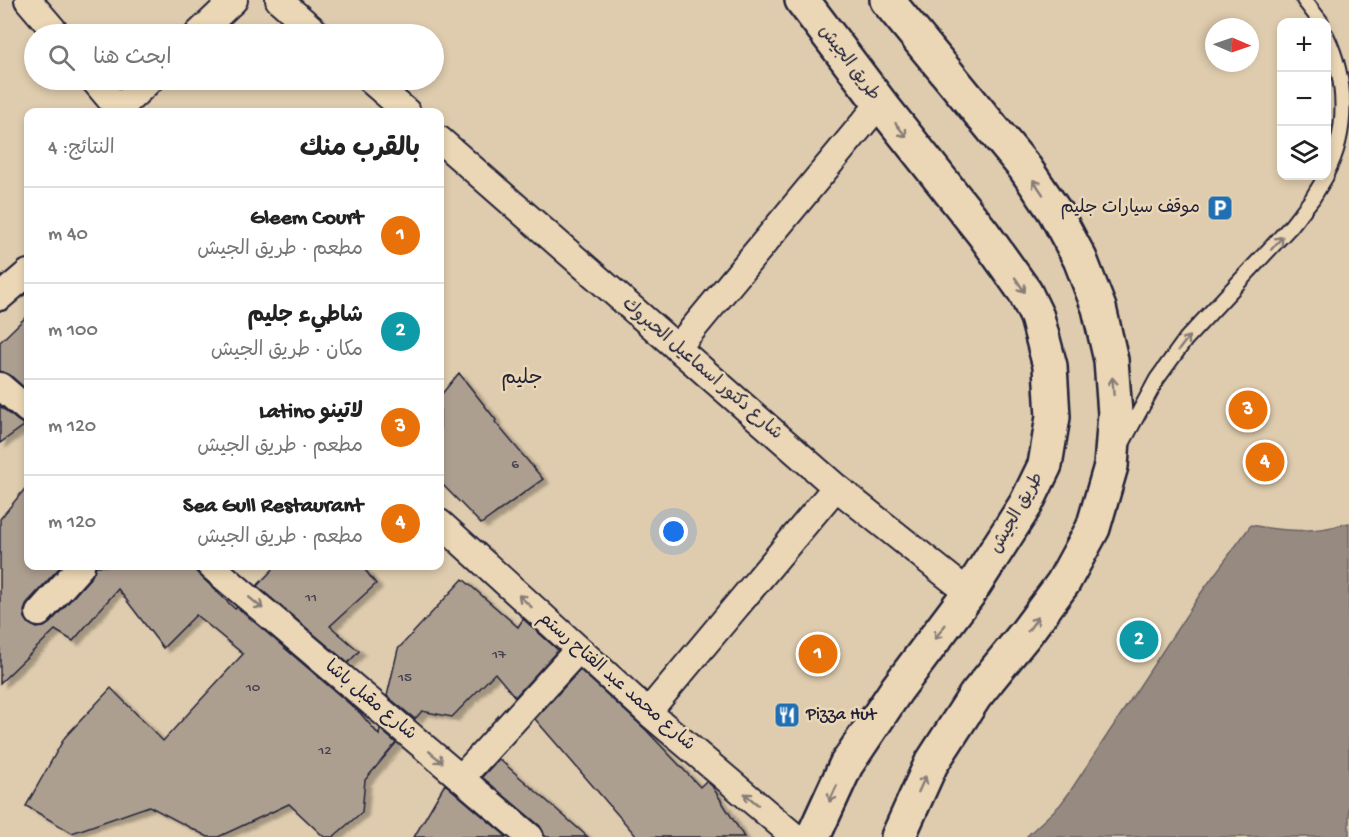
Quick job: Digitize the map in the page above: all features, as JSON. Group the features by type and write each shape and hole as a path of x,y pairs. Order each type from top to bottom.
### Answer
{"highway":[{"name":"طريق الجيش","path":"802,0 983,233 1025,292 1036,317 1050,366 1053,417 1045,465 1026,504 969,593 897,689 846,765 813,837"},
{"path":"888,0 1025,168 1054,212 1080,259 1100,308 1111,360 1115,414 1112,466 1093,528 1063,583 975,696 931,764 898,837"}],"street":[{"path":"28,0 48,24"},
{"path":"209,24 234,0"},
{"path":"279,0 307,24"},
{"path":"102,90 117,108"},
{"path":"123,108 140,90"},
{"path":"382,90 402,108"},
{"path":"677,348 880,103"},
{"name":"شارع دكتور اسماعيل الحبروك","path":"444,144 836,487 969,593"},
{"path":"0,297 24,276"},
{"path":"0,386 24,407"},
{"path":"648,712 836,487"},
{"name":"شارع محمد عبد الفتاح رستم","path":"444,527 648,712 795,837"},
{"path":"39,613 77,570"},
{"name":"شارع مقبل باشا","path":"216,570 530,837"},
{"path":"461,778 578,650"}],"lane":[{"path":"1304,0 1317,18"},
{"path":"1331,48 1339,68 1343,93 1343,118 1339,143 1331,163"},
{"path":"1112,466 1133,421 1157,379 1186,339 1269,252 1312,199 1323,180"}],"shaded area":[{"path":"1349,523 1349,837 1026,837 1060,805 1069,793 1201,593 1251,525 1300,530 1325,529"}],"building":[{"path":"24,319 24,387 10,375 0,371 0,342"},
{"path":"459,373 496,420 495,422 543,479 481,524 444,486 444,391"},
{"path":"0,406 24,426 0,443"},
{"path":"24,490 24,570 57,570 27,603 24,611 29,624 37,628 50,623 92,576 94,570 194,570 235,609 237,607 360,713 379,735 380,729 396,743 365,780 362,812 333,837 324,837 289,804 218,837 208,837 149,806 72,833 26,806 65,737 111,688 163,741 243,654 196,615 163,648 118,589 73,641 55,630 0,683 0,519"},
{"path":"272,570 365,570 376,584 330,626 359,651 348,663 257,586"},
{"path":"463,579 518,627 523,619 558,650 515,697 495,673 452,717 422,711 415,719 387,696 398,649"},
{"path":"580,670 646,730 700,787 706,781 712,786 744,837 637,837 535,719"},
{"path":"499,759 588,837 547,837 544,835 540,826 482,777"},
{"path":"445,784 507,837 414,837"}],"place":[{"name":"موقف سيارات جليم","path":"1220,208"},
{"name":"لاتينو Latino","path":"1248,410"},
{"name":"Sea Gull Restaurant","path":"1265,462"},
{"name":"شاطيء جليم","path":"1139,640"},
{"name":"Gleem Court","path":"818,654"},
{"name":"Pizza Hut","path":"787,715"}],"district":[{"name":"جليم","path":"522,379"}]}
